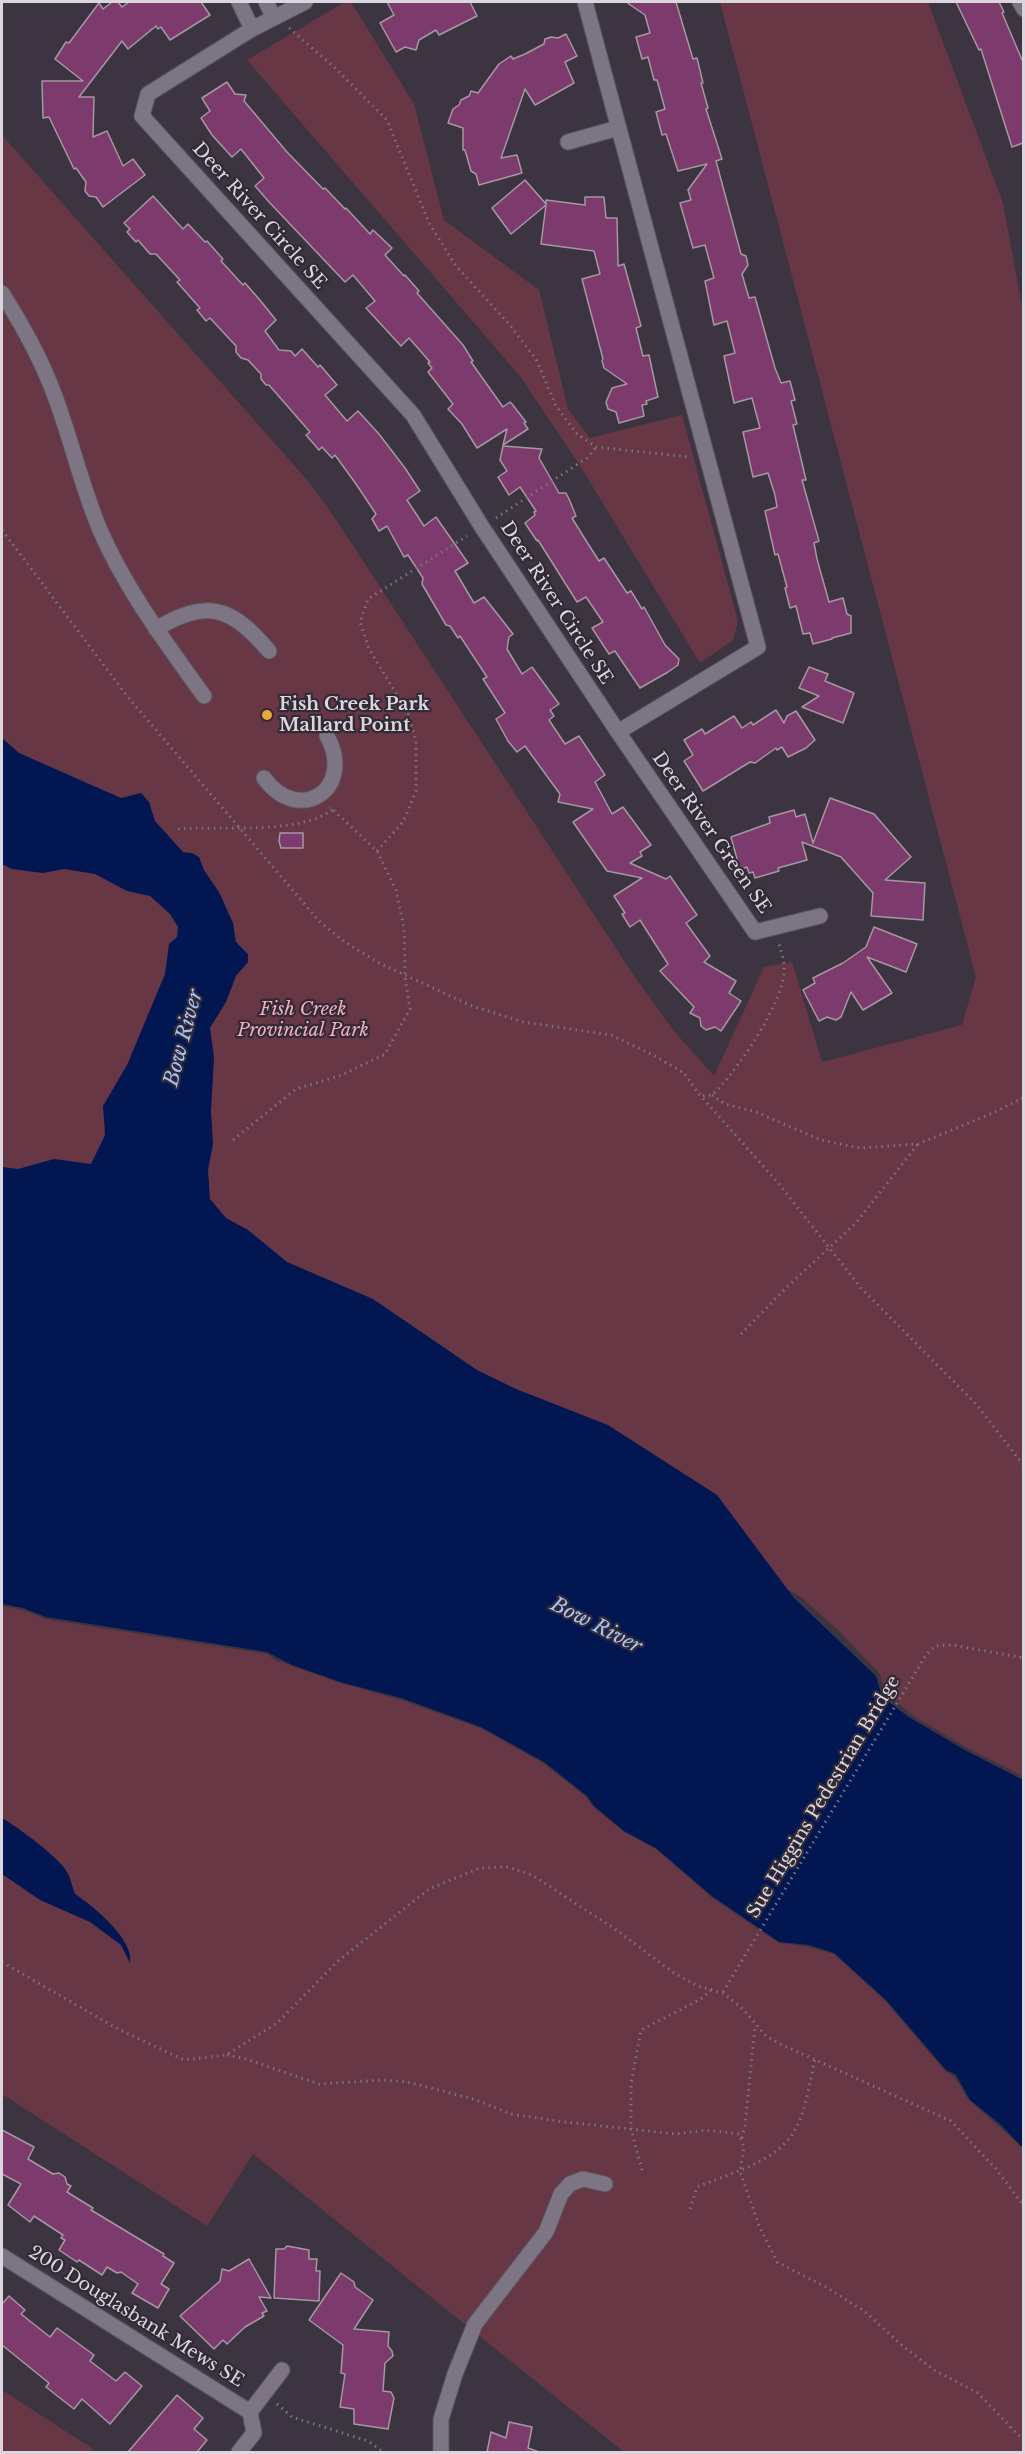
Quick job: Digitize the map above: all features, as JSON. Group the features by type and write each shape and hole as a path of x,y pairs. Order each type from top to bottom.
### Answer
{"street":[{"path":"239,2 252,29"},
{"path":"266,2 274,18"},
{"name":"Deer River Circle SE","path":"305,2 252,29 148,94 142,116 413,415 482,526 618,732"},
{"path":"585,2 758,647 618,732"},
{"path":"1020,2 1023,9"},
{"path":"568,142 618,128"},
{"path":"2,293 32,344 51,386 103,537 134,595 204,696"},
{"path":"156,629 176,617 192,612 208,610 224,613 247,626 269,651"},
{"name":"Deer River Green SE","path":"618,732 755,932 820,916"},
{"path":"264,777 280,795 288,798 307,800 327,789 336,773 336,764 327,736"},
{"path":"441,2452 439,2445 441,2419 455,2374 475,2324 546,2232 561,2194 570,2184 582,2179 605,2184"},
{"name":"200 Douglasbank Mews SE","path":"2,2256 250,2412"},
{"name":"200 Douglasbank Mews SE","path":"239,2452 254,2433 250,2412 282,2370"}],"path":[{"path":"274,18 300,35 387,120 429,223 456,266 509,324 536,359 556,405 576,433 596,447 692,457 706,453"},
{"path":"2,530 126,696 319,921 365,956 405,977 472,1006 505,1018 596,1032 622,1039 684,1074 779,1184 861,1288 976,1404 1023,1466"},
{"path":"377,851 403,822 416,791 416,742 408,713 369,649 360,622 368,599 382,590"},
{"path":"233,1140 296,1089 342,1075 386,1054 410,1009 405,977 404,927 400,905 388,870 377,851 317,795"},
{"path":"178,829 238,828 306,823 322,818 333,809"},
{"path":"712,1095 733,1072 761,1029 781,985 784,973 783,962 775,927"},
{"path":"701,1096 712,1095 725,1104 756,1112 821,1140 860,1148 918,1144 995,1112 1023,1097 1023,1104"},
{"path":"741,1334 856,1223 918,1144"},
{"name":"Sue Higgins Pedestrian Bridge","path":"723,1993 926,1656 935,1646 952,1645 1023,1658"},
{"path":"226,2055 277,2023 338,1961 429,1888 480,1868 508,1867 532,1875 615,1929 674,1973 698,1986 723,1993 743,2009 766,2036 951,2121 996,2169 1023,2206"},
{"path":"2,1962 118,2029 184,2060 226,2055 246,2059 319,2084 384,2080 408,2082 476,2100 511,2114 557,2121 676,2134 706,2130 739,2134 744,2147 740,2171 759,2226 777,2262 826,2287 864,2311 934,2370 978,2393 1023,2441"},
{"path":"642,2170 632,2129 631,2084 641,2030 701,1999 711,1989"},
{"path":"741,2140 745,2126 756,2024"},
{"path":"690,2209 697,2187 751,2166 791,2137 799,2121 815,2059"},
{"path":"263,2392 292,2417 368,2441 383,2452"}],"green space":[{"path":"345,2 351,2 414,104 444,220 539,290 568,409 590,438 682,415 738,621 733,640 700,663 579,464 520,376 247,60"},
{"name":"Fish Creek Provincial Park","path":"720,2 928,2 1003,203 1023,312 1023,1776 969,1749 912,1715 885,1691 880,1674 838,1630 802,1598 751,1567 2,1275 2,135 308,481 331,512 634,976 673,1030 714,1076 764,967 792,962 822,1062 962,1025 976,977"},
{"path":"2,1606 23,1610 45,1619 267,1654 277,1661 340,1683 401,1700 480,1728 543,1763 586,1797 593,1807 624,1832 656,1849 712,1898 779,1943 809,1947 834,1954 885,2001 945,2071 954,2077 967,2098 1023,2149 1023,2452 624,2452 253,2154 207,2226 2,2094"},
{"path":"2,2390 93,2449 91,2452 2,2452"}],"water":[{"name":"Bow River","path":"2,738 19,753 121,798 141,793 149,802 155,821 183,852 199,857 233,923 236,942 248,954 248,962 236,976 226,1002 210,1028 214,1057 211,1111 213,1144 208,1170 210,1199 226,1218 248,1230 287,1262 373,1299 477,1370 516,1389 608,1425 717,1495 794,1598 876,1676 881,1693 889,1702 909,1717 963,1749 1023,1780 1023,2148 1001,2125 970,2100 956,2075 946,2070 886,2000 834,1953 809,1945 779,1942 712,1896 657,1849 624,1831 594,1806 587,1796 544,1762 481,1727 401,1698 340,1682 292,1665 267,1652 46,1617 23,1608 2,1604 2,1167 18,1169 54,1159 91,1164 105,1135 103,1106 127,1065 165,974 169,944 177,937 178,927 170,914 150,896 127,891 95,874 64,869 43,873 12,869 2,864"},
{"path":"2,1818 37,1843 63,1866 70,1877 75,1894 111,1924 126,1944 130,1954 130,1963 121,1945 90,1922 40,1900 2,1874"}],"building":[{"path":"112,2 118,2 122,7 129,2 201,2 210,15 170,40 161,27 158,29 156,26 128,49 122,41 79,97 94,97 93,137 107,131 123,166 133,159 145,175 103,207 96,197 89,196 85,191 86,182 76,168 74,169 49,117 43,118 42,81 83,81 55,59 66,42 69,43 99,3 103,9"},
{"path":"387,2 470,2 477,16 439,35 436,30 419,40 416,50 405,47 396,52 380,23 394,15"},
{"path":"626,2 676,2 693,59 697,58 708,108 706,109 722,159 716,161 741,254 746,256 748,265 742,274 749,298 755,297 781,383 790,381 795,400 791,401 797,424 793,425 806,480 802,480 819,541 814,543 817,559 829,602 843,598 847,614 851,616 851,633 813,644 810,633 803,634 796,606 790,608 785,588 787,587 778,554 775,555 765,511 777,507 775,495 768,473 753,477 743,432 760,428 752,398 734,403 724,356 735,353 727,321 714,325 705,281 714,278 705,245 693,248 680,203 691,200 688,190 707,164 678,171 666,134 662,135 656,112 665,109 657,80 654,80 648,57 642,59 636,37 650,33 645,15"},
{"path":"956,2 999,2 1004,12 1002,13 1023,62 1023,143 1012,147 981,49 979,50"},
{"path":"566,34 577,56 565,62 574,83 535,105 525,89 501,158 517,155 522,173 479,185 476,174 471,171 465,150 463,150 463,128 448,123 453,109 459,105 461,100 469,96 471,91 478,93 499,64 511,56 513,59 544,44 545,39 558,38"},
{"path":"227,82 235,94 246,95 244,101 287,152 323,189 325,188 346,208 370,234 373,230 392,248 385,255 419,291 417,293 463,345 473,361 471,362 503,407 510,402 526,422 524,423 528,429 503,445 507,429 477,448 462,424 448,409 453,404 428,372 432,368 428,363 430,362 409,338 401,346 366,308 375,301 353,275 345,282 270,203 255,186 264,178 241,149 232,157 212,135 201,118 210,111 202,98"},
{"path":"525,180 546,204 546,200 585,205 585,197 604,197 606,218 617,218 618,266 624,264 641,326 636,328 643,356 649,355 658,397 642,405 644,416 619,423 616,412 608,409 606,402 612,388 627,384 604,368 602,361 582,279 600,274 594,251 541,244 546,205 511,234 492,208"},
{"path":"153,196 183,229 188,224 205,242 207,241 223,259 221,261 259,299 276,320 265,331 279,350 291,351 295,356 302,349 318,367 320,365 337,385 325,395 347,421 358,411 405,468 420,491 407,500 424,526 436,517 468,563 455,571 474,603 484,597 513,634 509,637 507,649 522,674 532,667 559,704 550,710 554,716 549,720 565,744 579,736 605,775 595,782 612,814 623,807 651,845 640,852 642,856 630,863 666,879 670,876 697,915 686,923 710,956 704,962 736,981 729,993 741,1001 721,1031 715,1027 706,1030 701,1026 700,1018 690,1013 694,1007 660,971 668,964 640,920 630,927 622,914 625,913 614,896 642,878 607,871 573,822 593,809 558,802 560,794 525,746 517,752 508,741 496,719 505,713 483,679 487,677 460,636 458,638 450,626 446,625 422,584 423,578 408,555 404,557 387,526 379,531 372,519 376,514 335,455 332,458 322,447 319,450 306,435 310,432 269,385 266,385 261,379 261,374 248,360 241,358 236,352 236,346 210,318 206,321 197,310 200,308 177,282 180,280 156,254 150,254 138,240 136,242 127,232 130,229 124,223"},
{"path":"503,446 542,449 539,458 559,493 566,493 576,516 572,518 585,539 599,561 604,558 627,593 631,591 642,609 644,607 665,645 679,659 678,665 640,688 615,651 609,654 592,628 603,622 586,597 577,602 525,523 535,515 536,511 520,487 509,495 498,477 507,471 500,460"},
{"path":"809,667 828,674 825,681 854,693 843,723 802,707 819,696 799,688"},
{"path":"776,710 784,723 787,716 796,711 815,740 806,748 788,757 782,747 777,750 776,748 755,763 750,762 703,791 684,761 693,755 684,740 702,729 705,734 734,716 742,728 751,722 753,725"},
{"path":"830,798 874,814 911,857 885,880 925,883 923,920 871,916 873,893 841,857 802,842 807,860 778,868 779,871 755,878 753,872 749,873 747,867 740,870 731,837 770,823 769,817 794,810 796,817 805,814 813,843"},
{"path":"280,833 303,833 303,848 281,848"},
{"path":"874,927 917,944 906,972 867,957 892,993 863,1010 851,992 841,1017 836,1020 827,1017 819,1021 803,990 815,983 813,978 843,963 866,947"},
{"path":"2,2130 34,2147 28,2159 53,2174 59,2173 65,2177 67,2184 71,2186 67,2192 93,2208 91,2210 164,2254 163,2256 174,2263 161,2284 169,2289 158,2308 132,2293 138,2284 121,2272 117,2273 107,2267 102,2275 79,2260 77,2262 59,2250 65,2240 61,2238 63,2235 34,2216 30,2222 8,2205 21,2184 2,2174"},
{"path":"287,2246 309,2250 309,2259 317,2259 316,2271 320,2271 319,2301 274,2298 276,2249 284,2249"},
{"path":"249,2259 271,2298 259,2297 267,2311 262,2313 264,2316 245,2327 227,2344 223,2340 214,2349 180,2316 220,2281 222,2269 229,2271"},
{"path":"341,2273 373,2300 354,2329 389,2332 388,2346 393,2356 385,2363 383,2391 391,2392 394,2398 388,2429 354,2424 354,2409 340,2407 345,2374 341,2373 343,2345 309,2320"},
{"path":"9,2296 25,2310 21,2314 50,2337 57,2328 94,2355 90,2361 116,2381 125,2372 142,2386 110,2424 82,2399 74,2409 46,2387 49,2383 2,2345 2,2304"},
{"path":"177,2395 203,2418 194,2429 207,2440 197,2452 128,2452"},
{"path":"509,2422 532,2427 528,2448 539,2452 487,2452 491,2432 506,2438"}],"place":[{"name":"Fish Creek Park Mallard Point","path":"267,715"}]}
